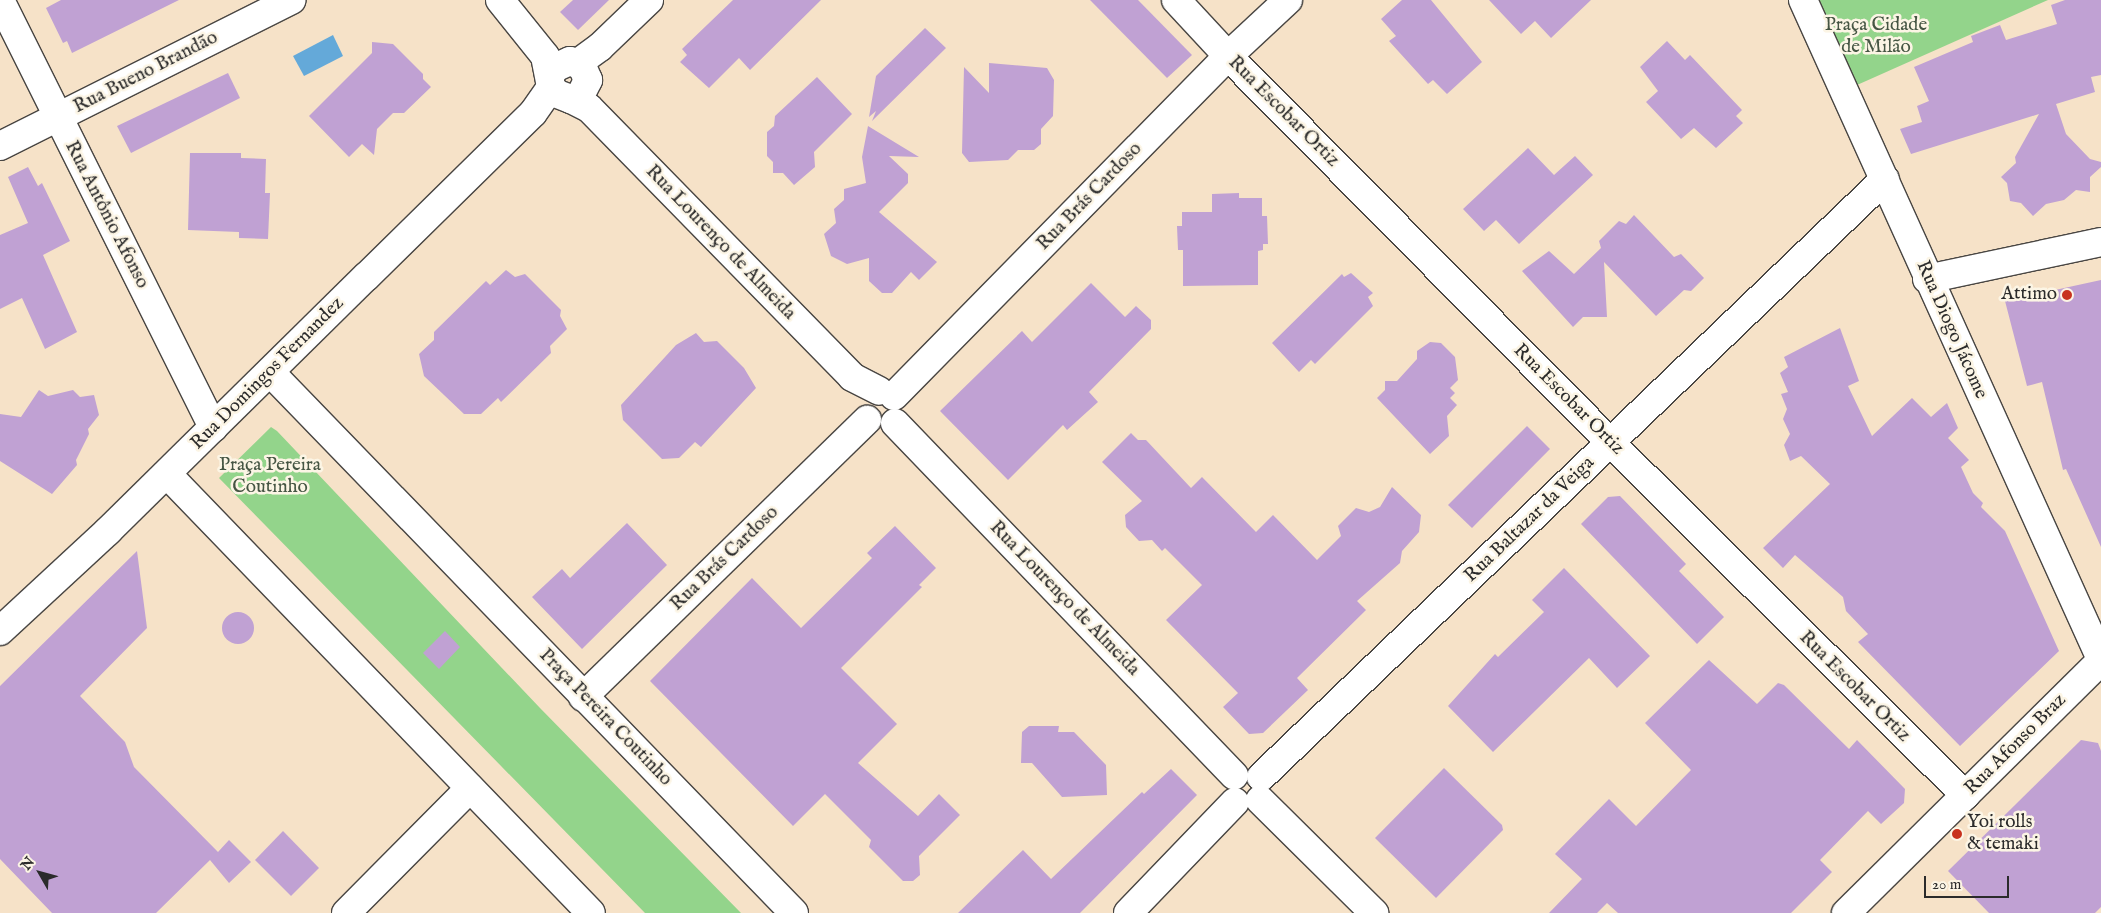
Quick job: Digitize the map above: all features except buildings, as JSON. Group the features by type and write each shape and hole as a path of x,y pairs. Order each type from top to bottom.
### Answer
{"street":[{"name":"Rua Antônio Afonso","path":"0,0 57,118 213,428"},
{"name":"Rua Bueno Brandão","path":"0,146 292,0"},
{"name":"Rua Lourenço de Almeida","path":"500,0 568,81 876,404 900,409 895,423 1234,775 1229,784 1230,794 1252,793"},
{"name":"Rua Domingos Fernandez","path":"0,631 167,474 649,0"},
{"name":"Rua Escobar Ortiz","path":"1176,0 1228,56 1610,442 1965,796"},
{"name":"Rua Brás Cardoso","path":"583,697 876,404 1228,56 1288,0"},
{"name":"Rua Diogo Jácome","path":"1803,0 1885,179 1927,279 2101,660"},
{"name":"Rua Baltazar da Veiga","path":"1128,913 1610,442 1885,179"},
{"path":"1927,279 2101,242"},
{"name":"Praça Pereira Coutinho","path":"270,372 794,913"},
{"path":"167,474 591,913"},
{"name":"Rua Afonso Braz","path":"1846,913 2101,660"},
{"path":"346,913 470,788"},
{"path":"1252,793 1374,913"}],"green space":[{"name":"Praça Cidade de Milão","path":"1819,0 2048,0 1857,85"},
{"name":"Praça Pereira Coutinho","path":"271,427 277,431 540,708 741,913 645,913 219,478"}],"water":[{"path":"333,35 343,56 304,76 293,56"}],"place":[{"name":"Attimo","path":"2067,295"},
{"name":"Yoi rolls & temaki","path":"1957,834"}]}
